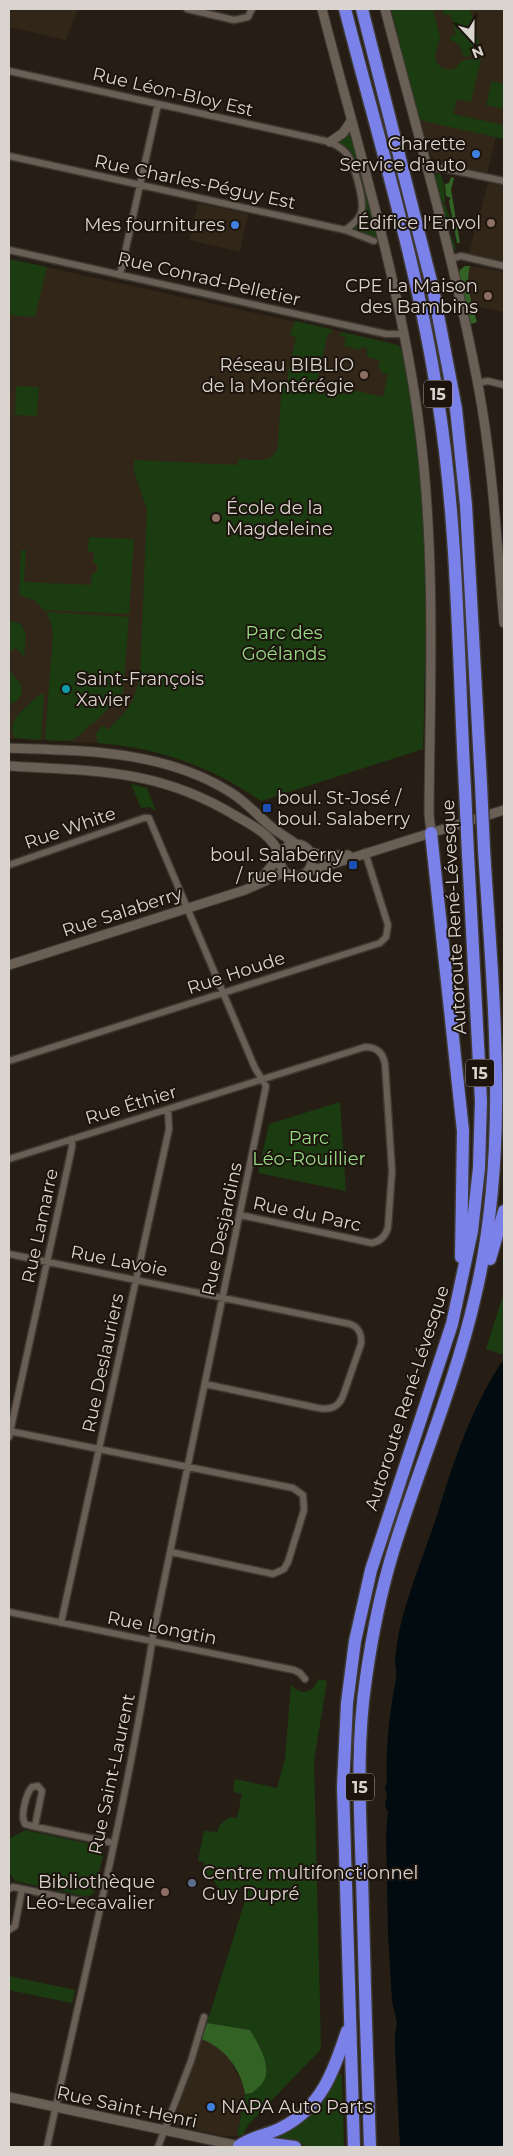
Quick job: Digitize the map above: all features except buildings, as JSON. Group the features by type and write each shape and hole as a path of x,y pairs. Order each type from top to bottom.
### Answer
{"highway":[{"name":"Autoroute René-Lévesque","path":"345,9 416,286 440,408 450,511 480,1082 480,1140 474,1220 460,1292 439,1367 375,1556 362,1609 350,1673 344,1732 343,1787 354,2147"},
{"name":"Autoroute René-Lévesque","path":"362,9 434,290 456,409 466,505 496,1073 496,1142 491,1207 476,1296 464,1340 388,1568 372,1635 364,1694 360,1743 360,1803 370,2147"},
{"path":"431,832 463,1131 460,1292"},
{"path":"464,1340 504,1211"},
{"path":"240,2147 247,2140 268,2134 288,2124 314,2102 335,2069 350,2021"},
{"path":"254,2147 272,2144 295,2147"}],"street":[{"path":"186,9 239,20 248,16 252,9"},
{"path":"322,9 384,246 404,334 420,431 428,519 431,832"},
{"path":"385,9 450,259 477,382 488,459 504,623"},
{"name":"Rue Léon-Bloy Est","path":"9,71 330,142"},
{"path":"120,275 158,104"},
{"path":"345,230 359,218 362,210 362,201 348,155 342,148 330,142 343,133 351,120"},
{"name":"Rue Charles-Péguy Est","path":"9,156 345,230 374,241"},
{"path":"426,169 442,168 504,182"},
{"path":"374,241 384,246"},
{"name":"Rue Conrad-Pelletier","path":"9,250 386,334 404,334"},
{"path":"450,259 461,256 504,266"},
{"path":"477,382 504,385"},
{"path":"9,748 117,754 144,758 179,768 210,780 233,793 274,829 296,844 305,847 310,852 328,856 362,853"},
{"path":"9,766 122,773 170,784 211,801 259,830 272,841 280,856 280,865 285,872 296,876 362,853 504,810"},
{"name":"Rue Desjardins","path":"142,819 147,818 150,820 266,1090 152,1641"},
{"name":"Rue White","path":"9,865 142,819"},
{"path":"280,856 287,846 296,844"},
{"path":"307,872 312,864 310,852"},
{"name":"Rue Houde","path":"9,1061 383,941 388,925 362,853"},
{"name":"Rue Salaberry","path":"245,890 264,874 280,856"},
{"name":"Rue Salaberry","path":"9,965 245,890 285,872"},
{"name":"Rue du Parc","path":"240,1215 372,1243 383,1238 388,1227 392,1179 390,1117 385,1064 380,1052 373,1048 365,1047 262,1079"},
{"name":"Rue Éthier","path":"9,1159 262,1079"},
{"name":"Rue Deslauriers","path":"61,1623 169,1129 168,1109"},
{"name":"Rue Lamarre","path":"9,1433 72,1147 72,1139"},
{"name":"Rue Lavoie","path":"9,1254 352,1324 360,1333 361,1342 342,1400 333,1408 318,1408 205,1384"},
{"path":"9,1433 293,1488 303,1495 304,1510 286,1566 277,1573 170,1552"},
{"name":"Rue Longtin","path":"9,1612 294,1670 305,1679"},
{"name":"Rue Saint-Laurent","path":"46,2147 113,1843 150,1663 152,1641"},
{"path":"35,1826 42,1791 38,1786 32,1787 29,1791 23,1820 25,1824 113,1843"},
{"path":"9,1890 13,1887 100,1905"},
{"path":"9,1930 16,1926 22,1889"},
{"path":"158,2147 192,2061 204,2017"},
{"name":"Rue Saint-Henri","path":"9,2097 240,2147"}],"shaded area":[{"path":"9,9 78,9 66,40 9,27"},
{"path":"391,9 504,9 504,139 496,137 487,173 438,162 430,154 419,120"},
{"name":"Édifice l'Envol","path":"488,183 504,186 504,261 469,253"},
{"path":"198,203 248,214 240,252 189,240"},
{"name":"École de la Magdeleine","path":"9,259 392,343 402,348 426,597 423,749 261,801 213,772 162,753 116,744 9,738"},
{"name":"CPE La Maison des Bambins","path":"470,266 504,272 504,312 472,305 468,272"},
{"path":"504,1361 504,2147 400,2147 395,2049 397,2023 392,2001 388,1934 386,1833 388,1812 385,1806 387,1795 385,1787 387,1781 387,1743 396,1677 395,1661 401,1623 409,1594 451,1471 481,1397"},
{"path":"201,2039 219,2047 228,2056 243,2085 245,2094 237,2136 223,2136 177,2126 173,2123"}],"green space":[{"path":"391,9 433,9 440,38 435,56 437,63 442,68 450,70 456,68 462,61 481,58 471,102 457,99 453,114 503,125 504,122 504,139 419,120"},
{"path":"442,9 470,9 480,47 477,48 478,53 464,57 460,46 450,39 450,36 456,35 450,14 444,15"},
{"path":"492,81 504,84 504,109 486,105"},
{"path":"349,130 379,239 352,228 363,216 366,203 353,156 339,142"},
{"path":"440,173 444,184 445,202 443,203 450,217 447,225 456,250 451,246 433,181 435,175"},
{"path":"451,177 454,178 451,190 460,243 457,243 449,201 451,198 446,196 445,184 449,183"},
{"path":"9,259 47,267 35,317 9,315"},
{"path":"465,266 470,266 468,280 477,322 471,324 459,275 460,270"},
{"name":"Parc des Goélands","path":"295,321 331,329 332,334 328,333 315,391 333,395 337,379 340,380 338,392 351,394 352,390 383,397 388,374 381,373 382,370 378,368 380,360 367,357 367,348 361,347 360,350 344,346 346,337 339,336 342,332 398,345 404,352 418,446 425,534 426,626 423,749 261,801 223,778 203,769 163,754 120,745 98,743 96,734 102,725 108,730 126,711 133,700 140,674 147,509 134,472 134,460 238,465 238,459 263,460 273,455 278,444 282,384 288,384 288,373 296,337 290,335"},
{"path":"16,386 39,387 37,416 15,415"},
{"path":"89,537 134,539 129,614 44,610 34,600 19,595 21,550 26,550 24,582 91,585 92,574 97,572 97,564 93,562 94,552 88,552"},
{"path":"46,612 129,617 123,693 80,735 66,741 45,740 53,635 51,623"},
{"path":"9,621 20,623 26,634 24,657 15,647 9,653"},
{"path":"11,672 21,684 22,693 17,701 9,704 9,674"},
{"path":"40,694 44,694 41,740 15,738 12,732 15,720 24,708"},
{"path":"131,784 147,788 156,811 149,807 141,808"},
{"name":"Parc Léo-Rouillier","path":"340,1102 346,1191 258,1173 269,1124"},
{"path":"504,1292 504,1355 486,1349"},
{"path":"318,1679 327,1681 314,1761 321,2049 248,2125 243,2135 237,2136 245,2094 252,2093 265,2062 261,2048 250,2030 207,2023 248,1886 241,1886 236,1899 221,1898 222,1894 213,1879 202,1876 204,1862 198,1861 204,1831 217,1832 220,1825 230,1817 237,1818 242,1794 233,1790 235,1779 277,1788 285,1759 291,1684 298,1691 306,1692 313,1688"},
{"path":"25,1830 99,1846 104,1852 94,1893 88,1897 15,1881 9,1871 9,1839"},
{"path":"9,1976 75,1990 72,2003 9,1990"},
{"path":"207,2023 250,2030 263,2055 266,2069 266,2076 263,2082 252,2093 245,2094 240,2076 224,2053 201,2039"},
{"path":"338,2073 342,2075 344,2147 309,2147 290,2140 273,2140 272,2136"}],"place":[{"name":"Charette Service d'auto","path":"476,154"},
{"name":"Édifice l'Envol","path":"491,223"},
{"name":"Mes fournitures","path":"235,225"},
{"name":"CPE La Maison des Bambins","path":"488,296"},
{"name":"Réseau BIBLIO de la Montérégie","path":"364,375"},
{"name":"École de la Magdeleine","path":"216,518"},
{"name":"Saint-François Xavier","path":"66,689"},
{"name":"boul. St-José / boul. Salaberry","path":"267,808"},
{"name":"boul. Salaberry / rue Houde","path":"353,865"},
{"name":"Centre multifonctionnel Guy Dupré","path":"192,1883"},
{"name":"Bibliothèque Léo-Lecavalier","path":"165,1892"},
{"name":"NAPA Auto Parts","path":"211,2107"}]}
